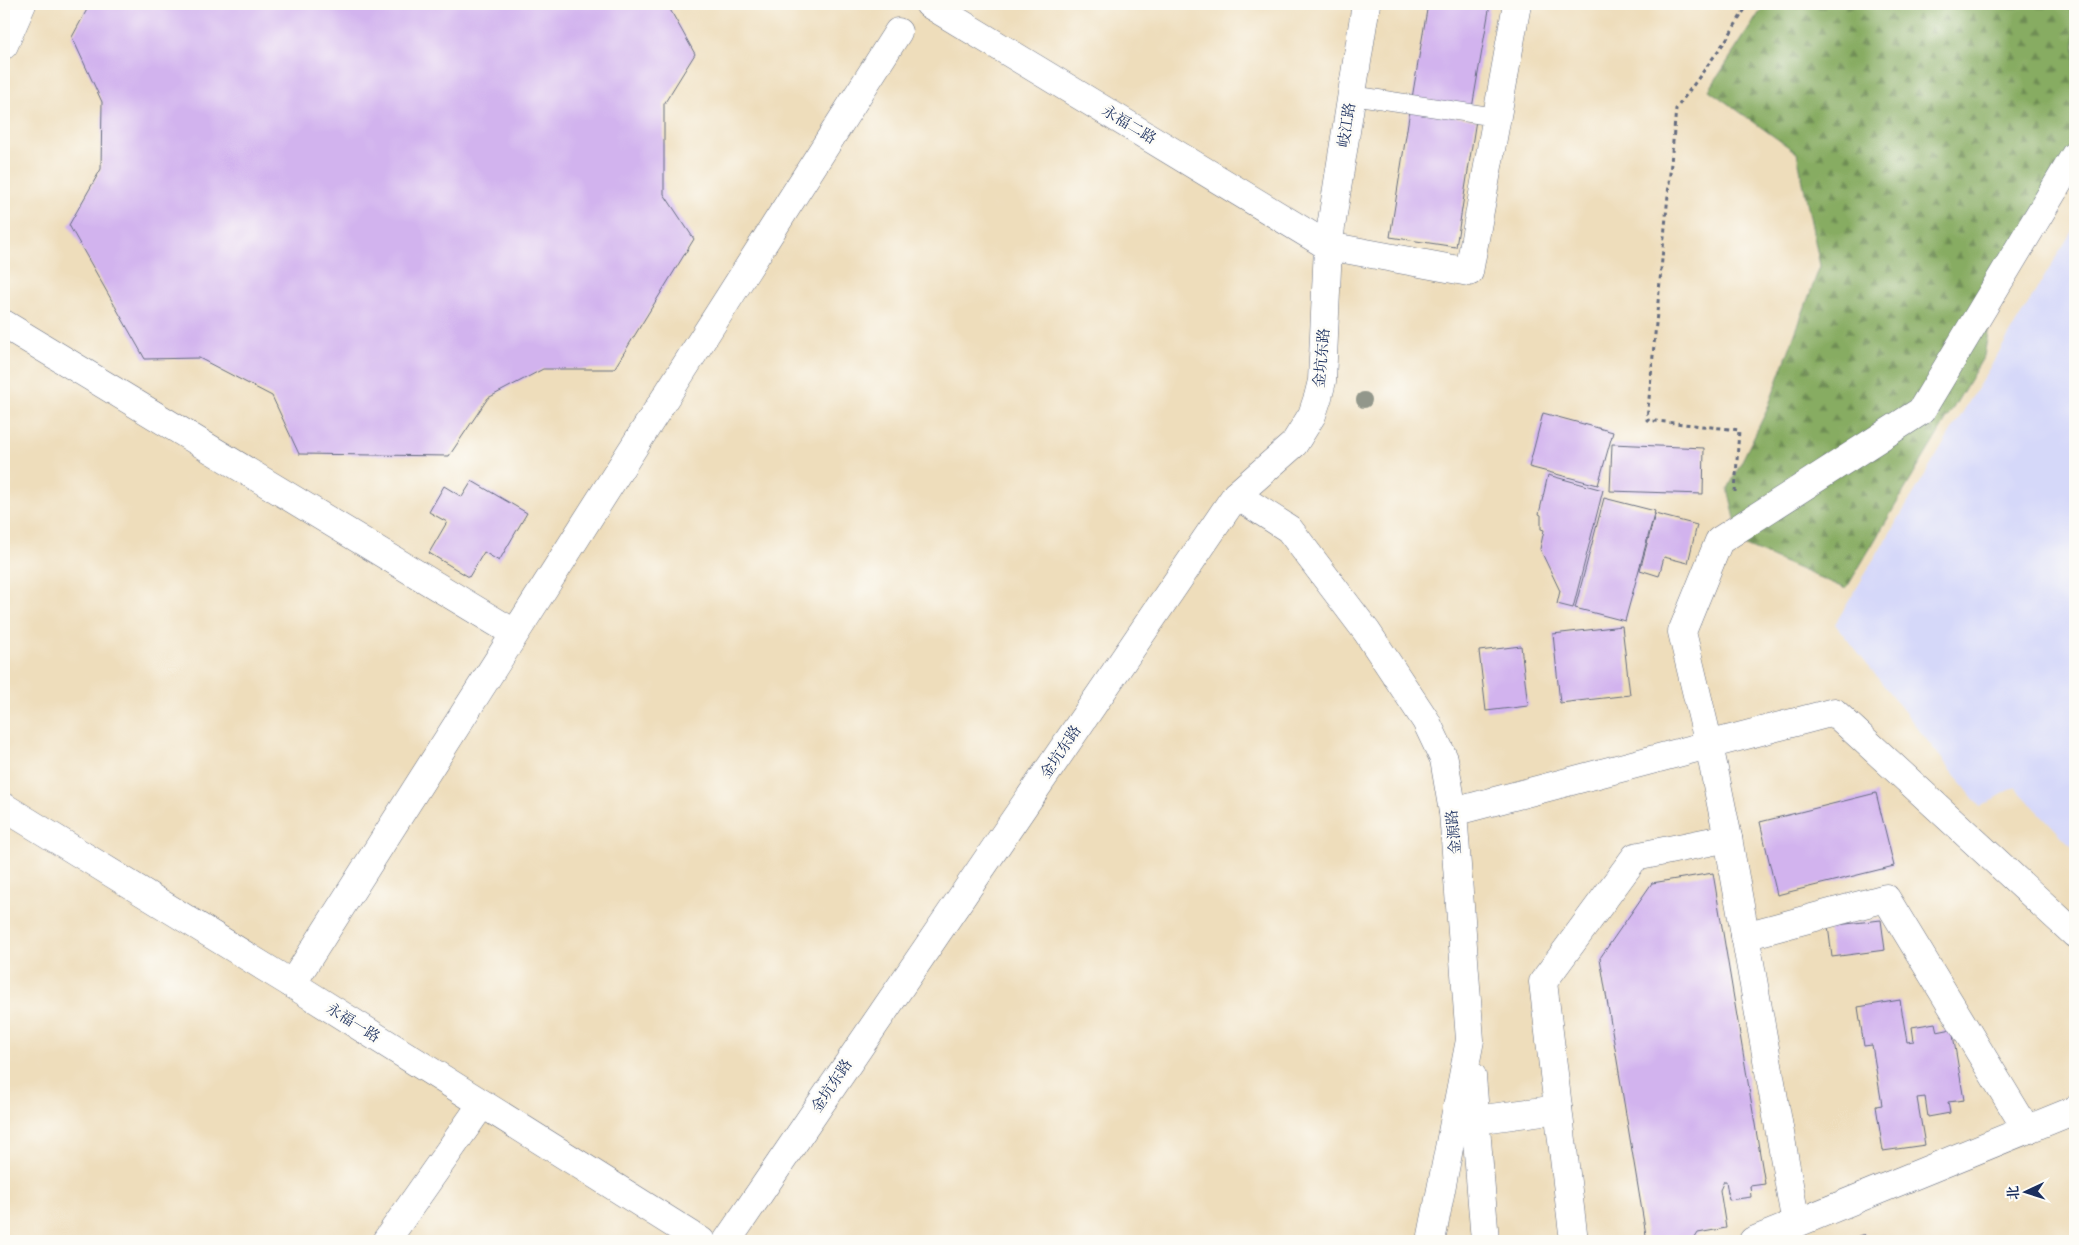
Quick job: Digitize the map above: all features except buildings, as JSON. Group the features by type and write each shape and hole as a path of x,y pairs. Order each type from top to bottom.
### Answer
{"street":[{"path":"4,46 22,4"},
{"name":"永福二路","path":"929,4 1328,246"},
{"name":"岐江路","path":"1328,246 1366,4"},
{"path":"1328,246 1469,272 1517,4"},
{"path":"292,984 898,32"},
{"path":"1796,1224 1728,838 1709,745 1682,632 1720,541 1921,411 2075,155"},
{"name":"金坑东路","path":"727,1241 1236,495 1294,444 1312,415 1322,381 1328,246"},
{"path":"4,324 514,633"},
{"name":"金源路","path":"1236,495 1289,529 1367,632 1426,721 1444,759 1453,812 1470,1040 1431,1241"},
{"path":"1453,812 1834,712 2075,934"},
{"name":"永福一路","path":"4,807 292,984 701,1241"},
{"path":"1574,1241 1543,982 1635,857 1728,838"},
{"path":"1745,936 1886,898 2026,1130"},
{"path":"1470,1040 1485,1241"},
{"path":"386,1241 482,1104"},
{"path":"1476,1120 1558,1109"},
{"path":"1753,1241 2075,1110"}],"lane":[{"path":"1352,95 1496,117"}],"path":[{"path":"1732,533 1739,430 1647,420 1676,109 1728,38 1748,4"}],"shaded area":[{"path":"2075,226 2075,850 2015,787 1980,807 1835,624"}],"green space":[{"path":"1765,4 2075,4 2075,144 1999,270 1984,356 1846,589 1741,544 1728,489 1767,410 1820,266 1797,153 1709,90"}]}
